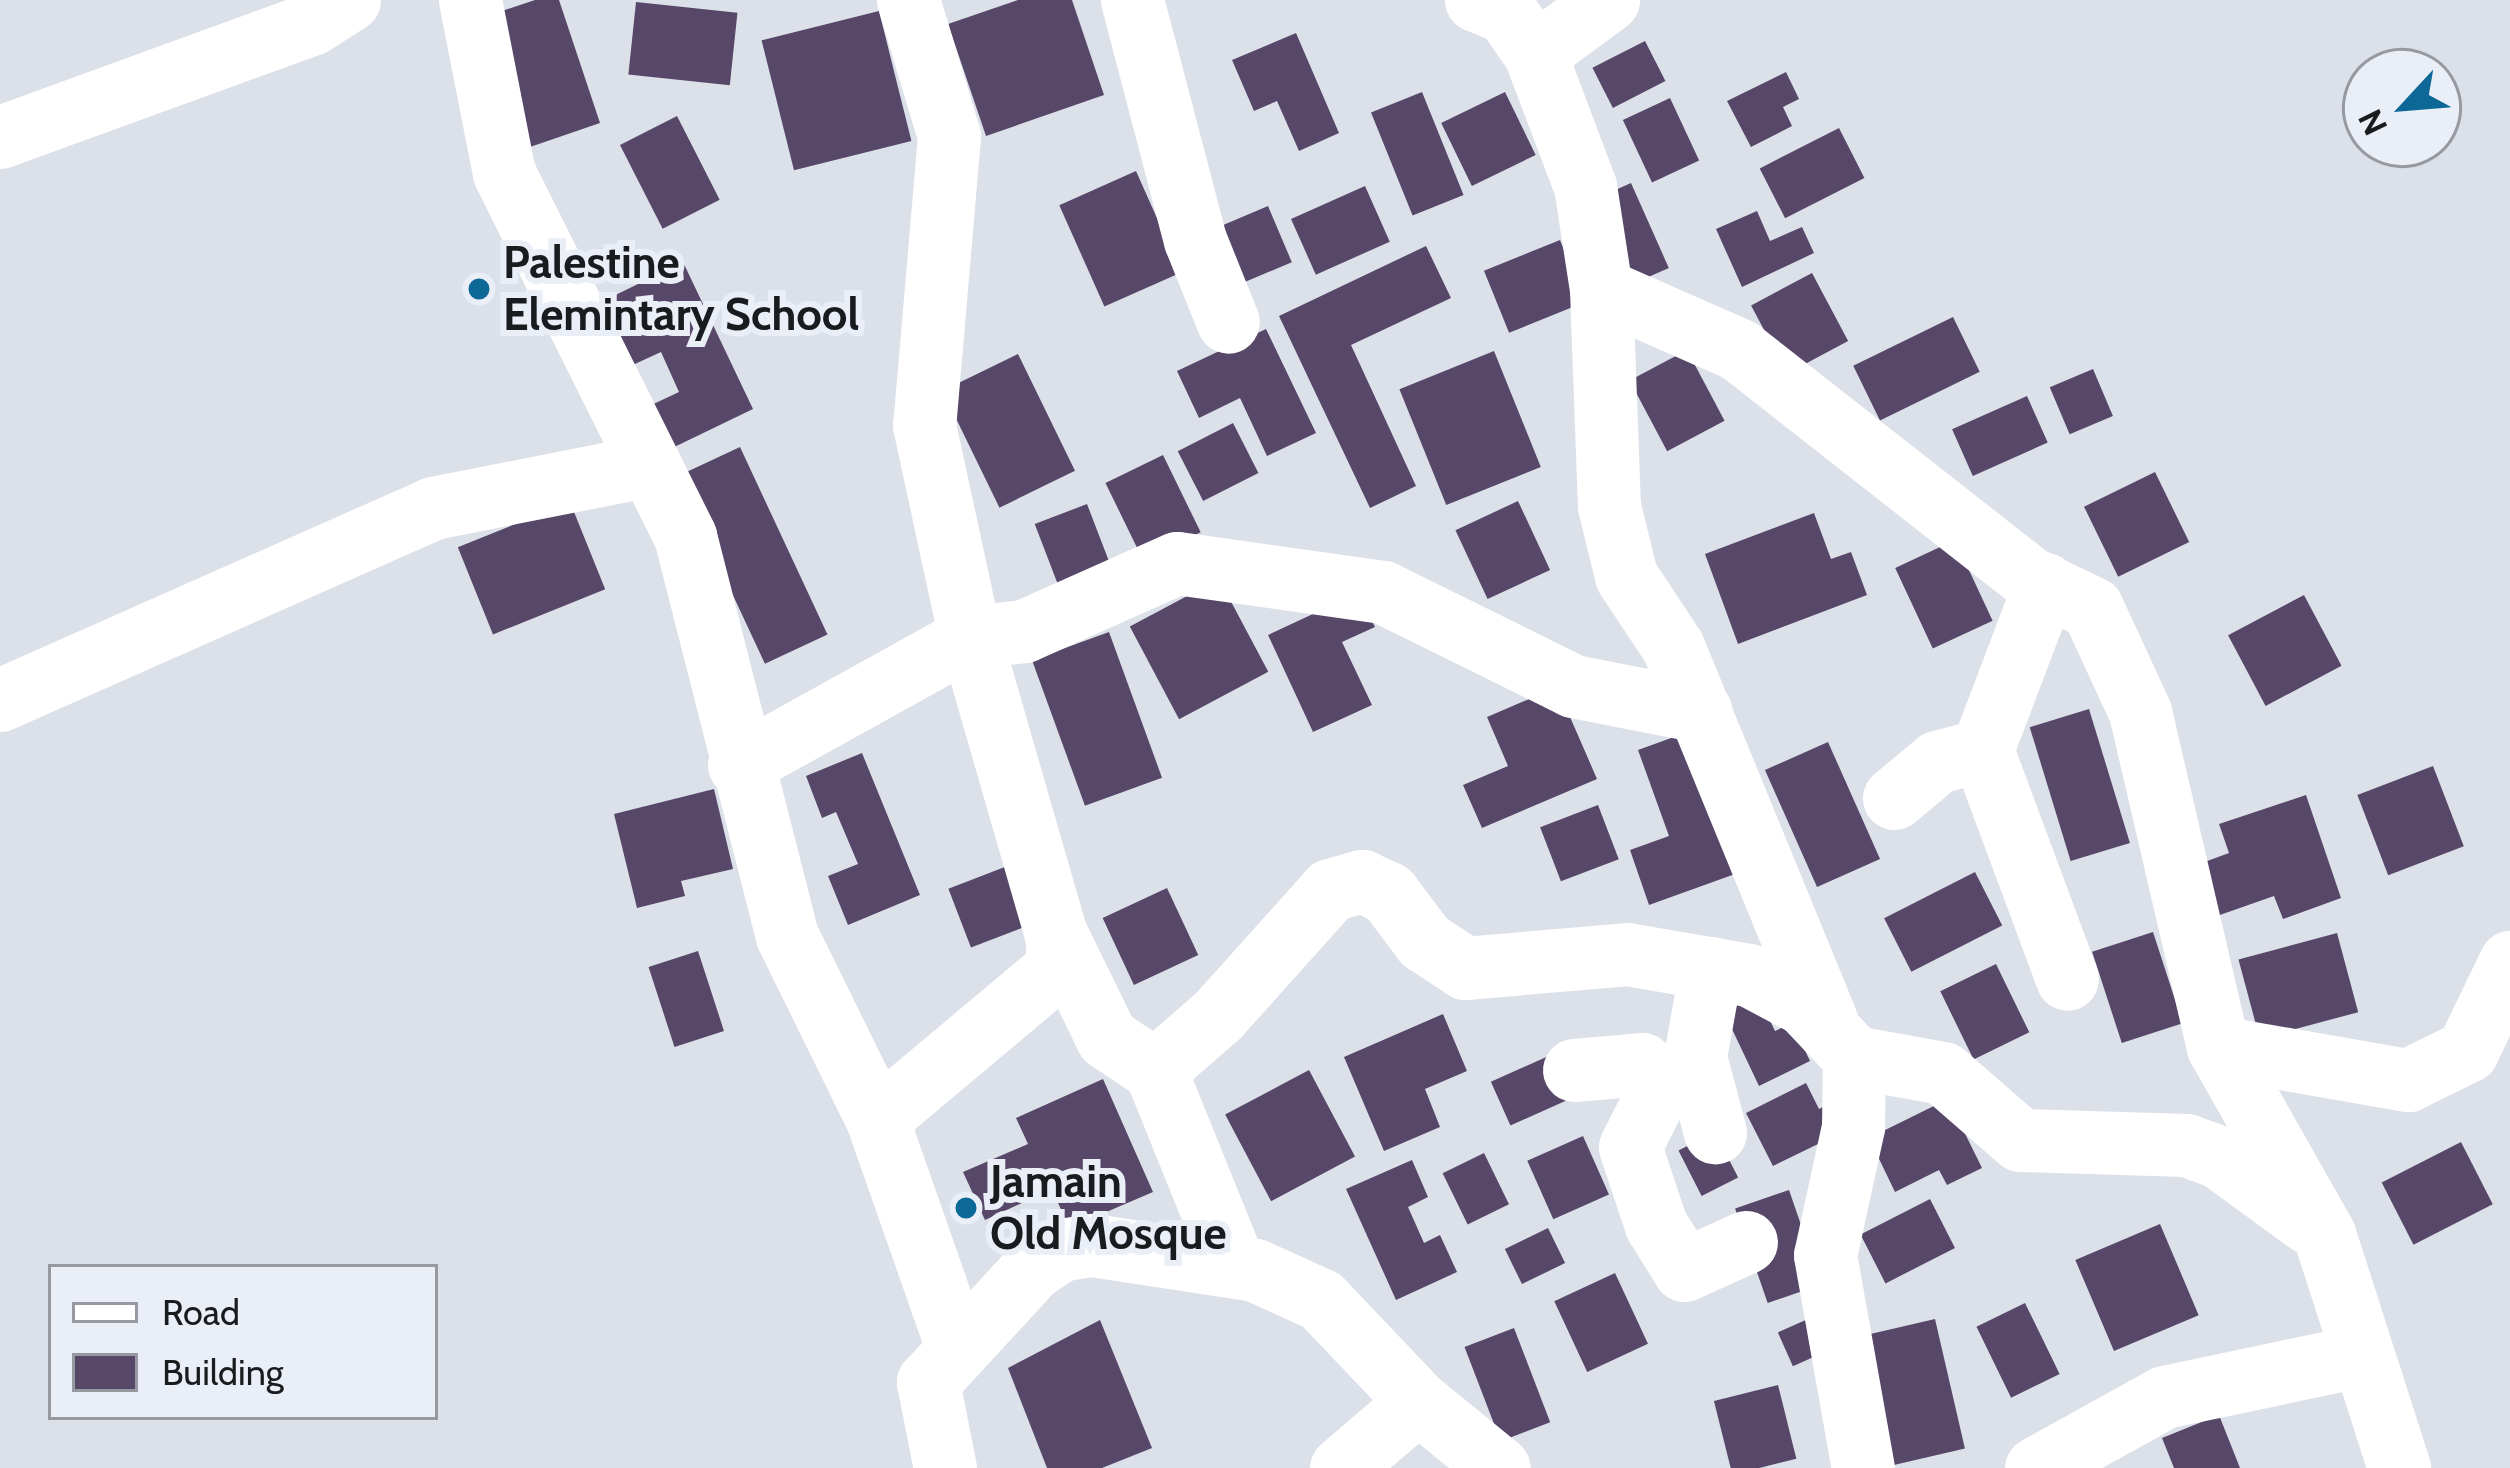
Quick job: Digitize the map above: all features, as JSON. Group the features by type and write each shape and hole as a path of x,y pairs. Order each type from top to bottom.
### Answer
{"street":[{"path":"0,136 311,24 349,0"},
{"path":"470,0 504,173 685,536 739,765 788,937 877,1120 957,1347"},
{"path":"908,0 949,136 924,425 970,637 1056,934 1107,1037 1155,1070 1234,1266"},
{"path":"1132,0 1195,240 1228,322"},
{"path":"1608,0 1505,16 1585,186 1601,289 1609,506 1626,576 1701,711 1843,1046 1853,1127 1825,1255 1863,1468"},
{"path":"1601,289 1739,350 2044,584 2092,608 2140,712 2218,1047 2324,1234 2359,1355 2399,1468"},
{"path":"0,700 434,508 650,465"},
{"path":"739,765 970,637 1024,632 1177,563 1273,571 1383,592 1573,686 1701,711"},
{"path":"2044,584 1982,750 2067,979"},
{"path":"1894,798 1937,762 1982,750"},
{"path":"1155,1070 1218,1015 1330,890 1362,881 1388,893 1424,941 1465,968 1628,955 1711,968 1783,988 1843,1046 1943,1073 2020,1140 2186,1145 2219,1156 2324,1234"},
{"path":"877,1120 1058,967 1056,934"},
{"path":"2218,1047 2408,1080 2467,1051 2510,962"},
{"path":"1711,968 1698,1014 1692,1099 1630,1147 1657,1225 1684,1270 1746,1241"},
{"path":"1574,1070 1642,1064 1692,1099"},
{"path":"945,1468 928,1382 957,1347 1060,1250 1092,1245 1234,1266 1321,1300 1418,1402 1499,1468"},
{"path":"2036,1468 2164,1397 2359,1355"},
{"path":"1341,1468 1418,1402"}],"building":[{"path":"535,0 559,0 600,123 530,147 487,16"},
{"path":"1018,0 1072,0 1104,95 986,136 948,24"},
{"path":"636,2 737,13 730,85 628,75"},
{"path":"879,11 911,141 794,170 762,40"},
{"path":"1296,33 1339,133 1299,151 1277,101 1254,111 1232,60"},
{"path":"1645,41 1665,81 1613,108 1592,68"},
{"path":"1786,72 1799,99 1783,107 1792,126 1751,147 1727,101"},
{"path":"1422,92 1464,195 1413,216 1371,113"},
{"path":"1505,92 1536,155 1472,186 1441,123"},
{"path":"1670,98 1699,161 1652,183 1623,120"},
{"path":"677,116 720,200 663,229 620,145"},
{"path":"1839,128 1864,178 1785,218 1760,168"},
{"path":"1136,171 1181,272 1104,307 1059,205"},
{"path":"1631,183 1669,268 1636,283 1598,198"},
{"path":"1365,186 1390,242 1316,275 1291,219"},
{"path":"1268,206 1292,262 1243,283 1219,227"},
{"path":"1757,211 1770,241 1802,227 1814,253 1742,287 1716,229"},
{"path":"1560,240 1585,302 1509,333 1484,271"},
{"path":"1426,246 1451,298 1351,345 1416,486 1370,508 1279,316"},
{"path":"683,262 753,409 666,451 645,408 679,392 661,352 624,369 593,306"},
{"path":"1812,273 1848,341 1787,373 1751,305"},
{"path":"1953,317 1980,372 1880,420 1853,366"},
{"path":"1266,329 1316,433 1267,456 1240,398 1199,418 1177,371"},
{"path":"1687,350 1725,421 1667,451 1630,381"},
{"path":"1494,351 1541,467 1446,505 1399,389"},
{"path":"1018,354 1075,471 999,508 943,391"},
{"path":"2093,369 2113,416 2070,434 2050,387"},
{"path":"2027,396 2048,443 1973,476 1952,429"},
{"path":"1233,423 1258,473 1203,501 1178,451"},
{"path":"740,447 827,635 765,664 677,476"},
{"path":"1163,455 1201,532 1143,560 1105,483"},
{"path":"2155,472 2189,542 2118,577 2084,507"},
{"path":"1518,501 1550,570 1488,599 1455,530"},
{"path":"570,502 605,589 493,634 458,547"},
{"path":"1087,504 1115,578 1063,598 1035,524"},
{"path":"1814,513 1831,559 1851,552 1867,595 1738,644 1705,554"},
{"path":"1955,540 1993,621 1933,649 1895,568"},
{"path":"1219,579 1268,672 1179,719 1130,626"},
{"path":"1358,593 1375,627 1342,642 1372,705 1313,732 1268,635"},
{"path":"2304,595 2342,666 2266,706 2228,635"},
{"path":"1109,632 1162,778 1085,806 1032,660"},
{"path":"1557,687 1597,779 1482,828 1463,785 1508,766 1487,717"},
{"path":"2089,709 2130,843 2071,861 2030,727"},
{"path":"1685,733 1735,874 1649,905 1630,850 1669,836 1638,750"},
{"path":"1828,742 1880,859 1817,887 1765,770"},
{"path":"862,753 920,895 848,925 828,876 858,864 836,812 822,818 806,776"},
{"path":"2433,766 2464,846 2388,875 2357,795"},
{"path":"714,789 733,869 681,881 685,896 637,908 614,814"},
{"path":"2306,795 2341,898 2283,919 2274,896 2217,916 2199,864 2229,853 2219,824"},
{"path":"1598,805 1619,859 1561,881 1540,827"},
{"path":"1010,865 1033,924 971,947 948,889"},
{"path":"1975,872 2002,925 1911,972 1884,918"},
{"path":"1167,888 1198,955 1134,985 1103,918"},
{"path":"2153,932 2183,1023 2122,1043 2092,952"},
{"path":"2337,933 2358,1012 2260,1039 2238,959"},
{"path":"698,951 724,1031 675,1047 649,967"},
{"path":"1996,964 2029,1032 1974,1059 1940,991"},
{"path":"1756,991 1775,1031 1792,1023 1810,1061 1759,1086 1722,1008"},
{"path":"1443,1014 1467,1071 1425,1089 1440,1127 1384,1151 1344,1057"},
{"path":"1553,1054 1573,1098 1510,1126 1491,1082"},
{"path":"1309,1070 1355,1157 1271,1201 1225,1115"},
{"path":"1103,1079 1153,1192 1069,1228 1052,1189 985,1220 963,1172 1028,1144 1016,1118"},
{"path":"1806,1083 1819,1109 1838,1099 1853,1127 1773,1166 1746,1113"},
{"path":"1948,1099 1982,1168 1947,1185 1939,1170 1895,1192 1869,1138"},
{"path":"1715,1132 1738,1177 1702,1196 1678,1151"},
{"path":"1583,1136 1609,1194 1553,1219 1527,1161"},
{"path":"2461,1142 2493,1204 2413,1245 2382,1182"},
{"path":"1484,1153 1509,1204 1468,1224 1443,1173"},
{"path":"1412,1160 1428,1197 1408,1207 1424,1243 1440,1235 1457,1272 1396,1300 1346,1189"},
{"path":"1789,1190 1822,1285 1768,1303 1735,1209"},
{"path":"1930,1199 1955,1248 1885,1283 1861,1234"},
{"path":"2160,1224 2199,1315 2114,1351 2075,1260"},
{"path":"1548,1228 1565,1263 1522,1284 1505,1249"},
{"path":"1615,1273 1648,1344 1587,1372 1554,1301"},
{"path":"2025,1303 2060,1374 2011,1398 1976,1327"},
{"path":"1808,1319 1823,1353 1793,1366 1778,1332"},
{"path":"1935,1319 1965,1449 1893,1465 1863,1336"},
{"path":"1100,1320 1152,1448 1102,1468 1047,1468 1008,1368"},
{"path":"1514,1328 1550,1422 1501,1441 1465,1347"},
{"path":"1778,1385 1796,1459 1759,1468 1731,1468 1714,1401"},
{"path":"2219,1415 2240,1468 2174,1468 2162,1438"}],"place":[{"name":"Palestine Elemintary School","path":"479,289"},
{"name":"Jamain Old Mosque","path":"966,1208"}]}
